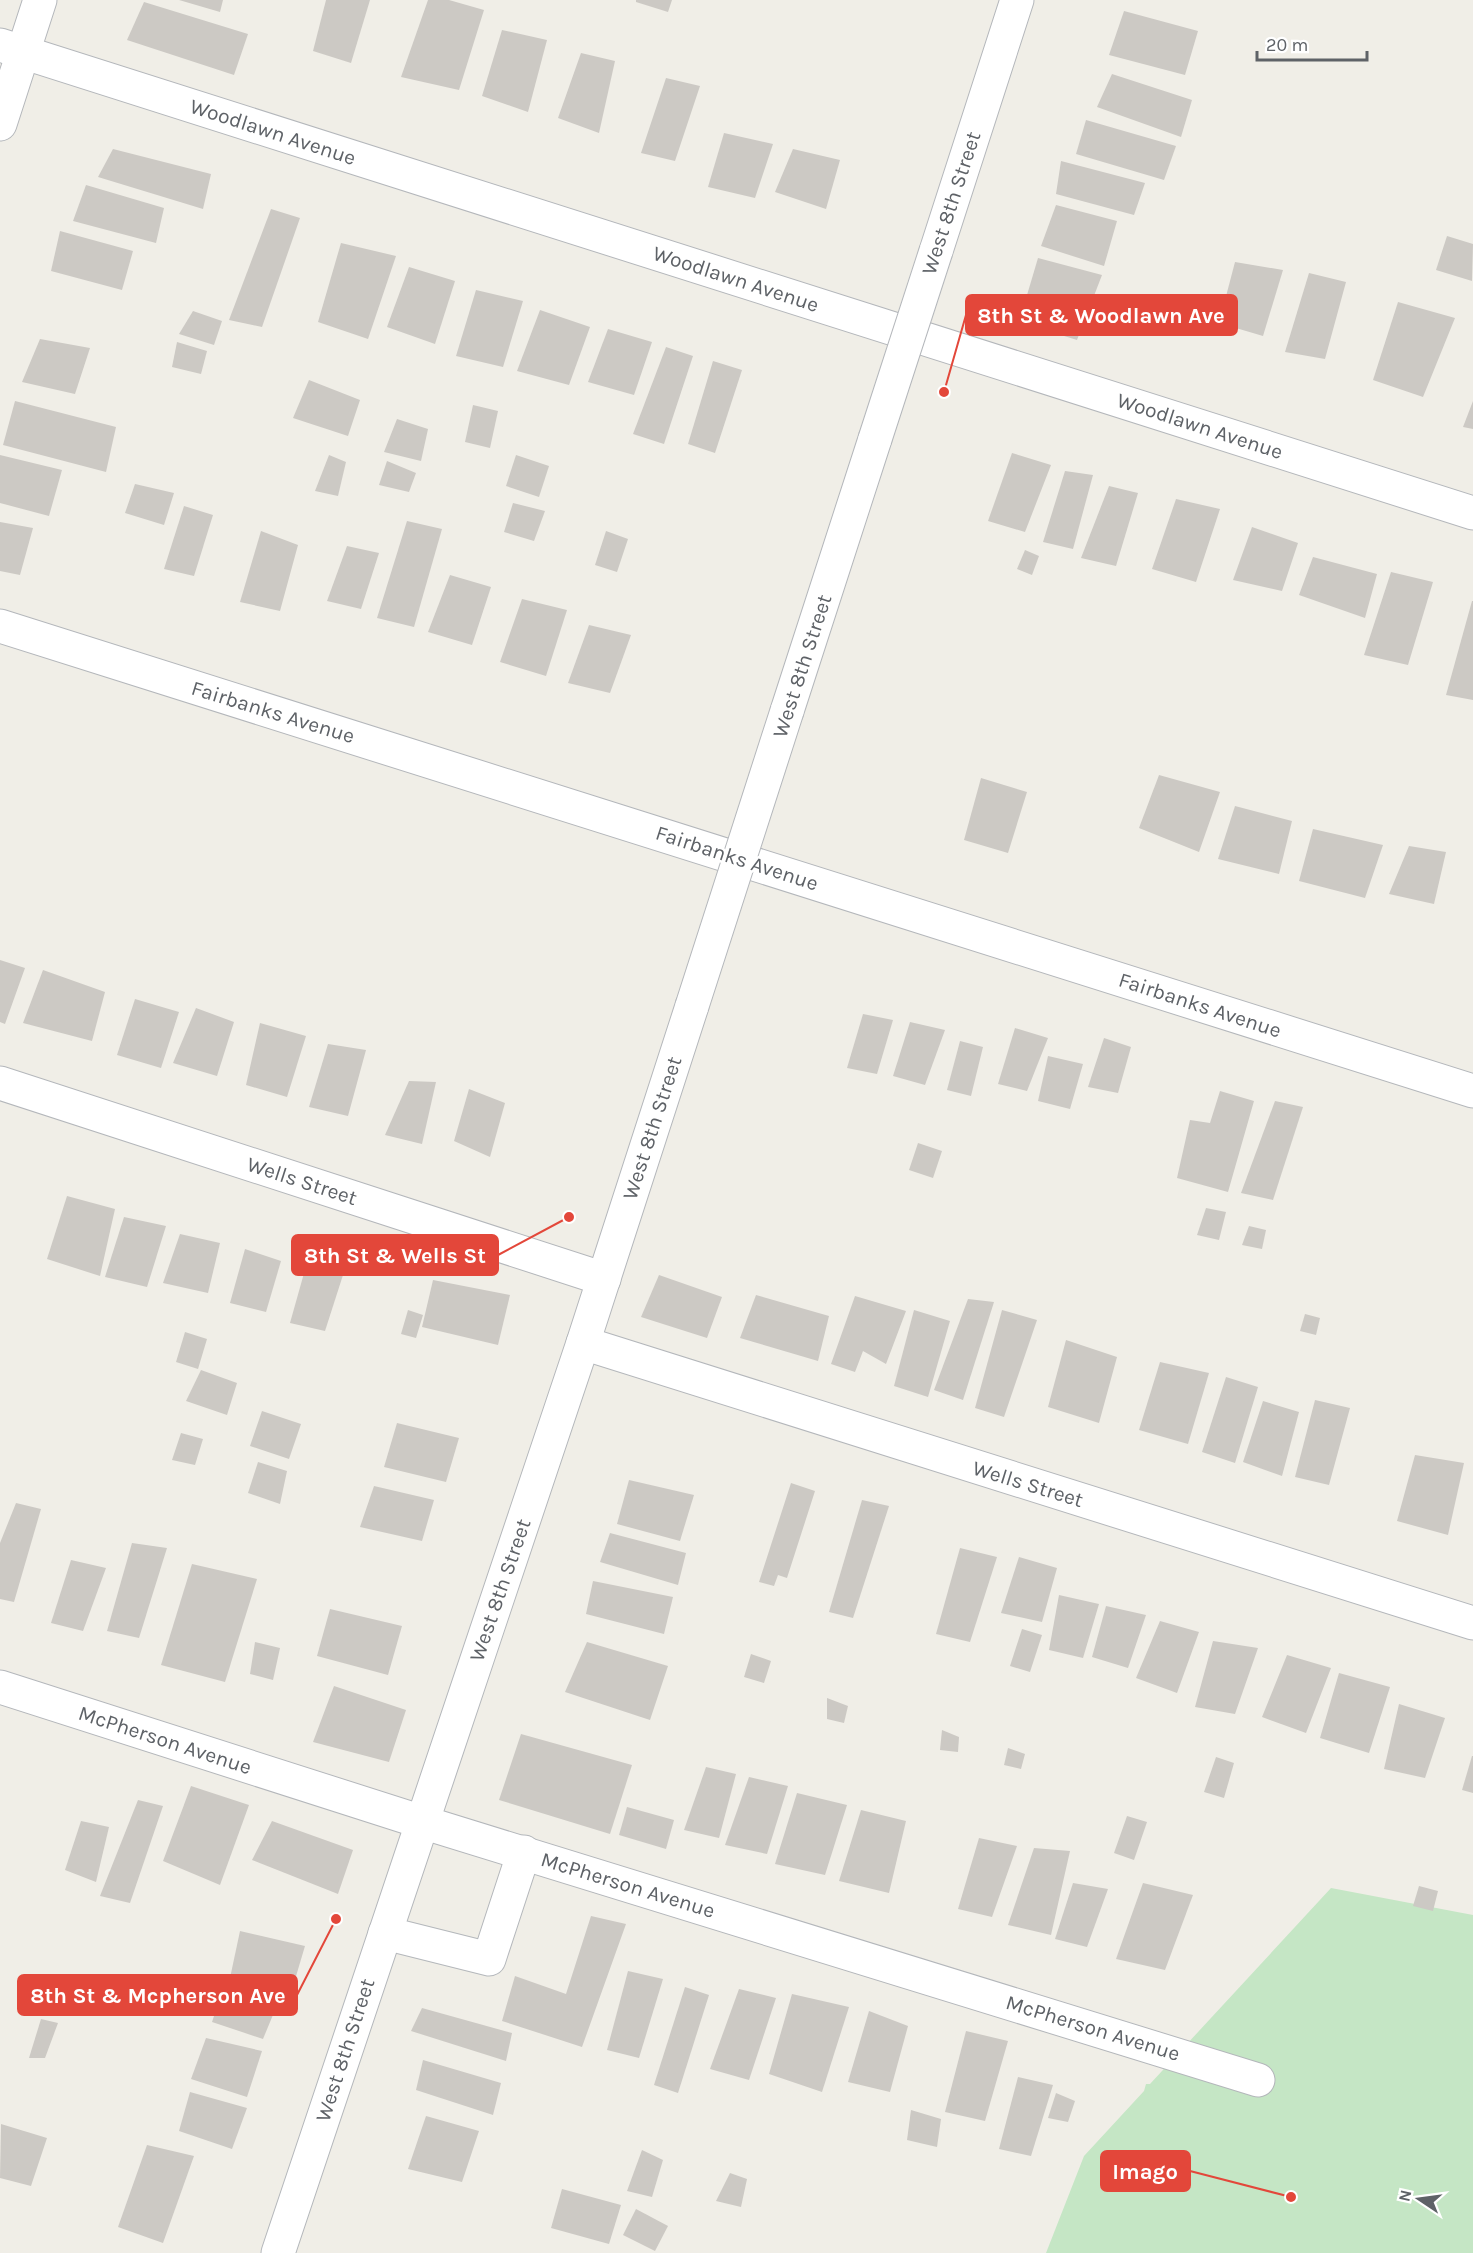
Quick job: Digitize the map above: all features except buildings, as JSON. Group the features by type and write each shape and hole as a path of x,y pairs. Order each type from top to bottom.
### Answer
{"street":[{"path":"0,124 12,49 40,0"},
{"name":"West 8th Street","path":"278,2253 604,1280 1017,0"},
{"name":"Woodlawn Avenue","path":"12,49 1473,513"},
{"name":"Fairbanks Avenue","path":"0,626 1473,1091"},
{"name":"Wells Street","path":"0,1083 604,1280"},
{"name":"Wells Street","path":"583,1343 1473,1623"},
{"name":"McPherson Avenue","path":"0,1687 422,1822 1258,2080"},
{"path":"385,1933 489,1959 524,1852"}],"green space":[{"path":"1331,1888 1473,1915 1473,2253 1046,2253 1084,2156 1144,2091 1146,2084 1150,2084"}],"place":[{"name":"8th St & Woodlawn Ave","path":"944,392"},
{"name":"8th St & Wells St","path":"569,1217"},
{"name":"8th St & Mcpherson Ave","path":"336,1919"},
{"name":"Imago","path":"1291,2197"}]}
